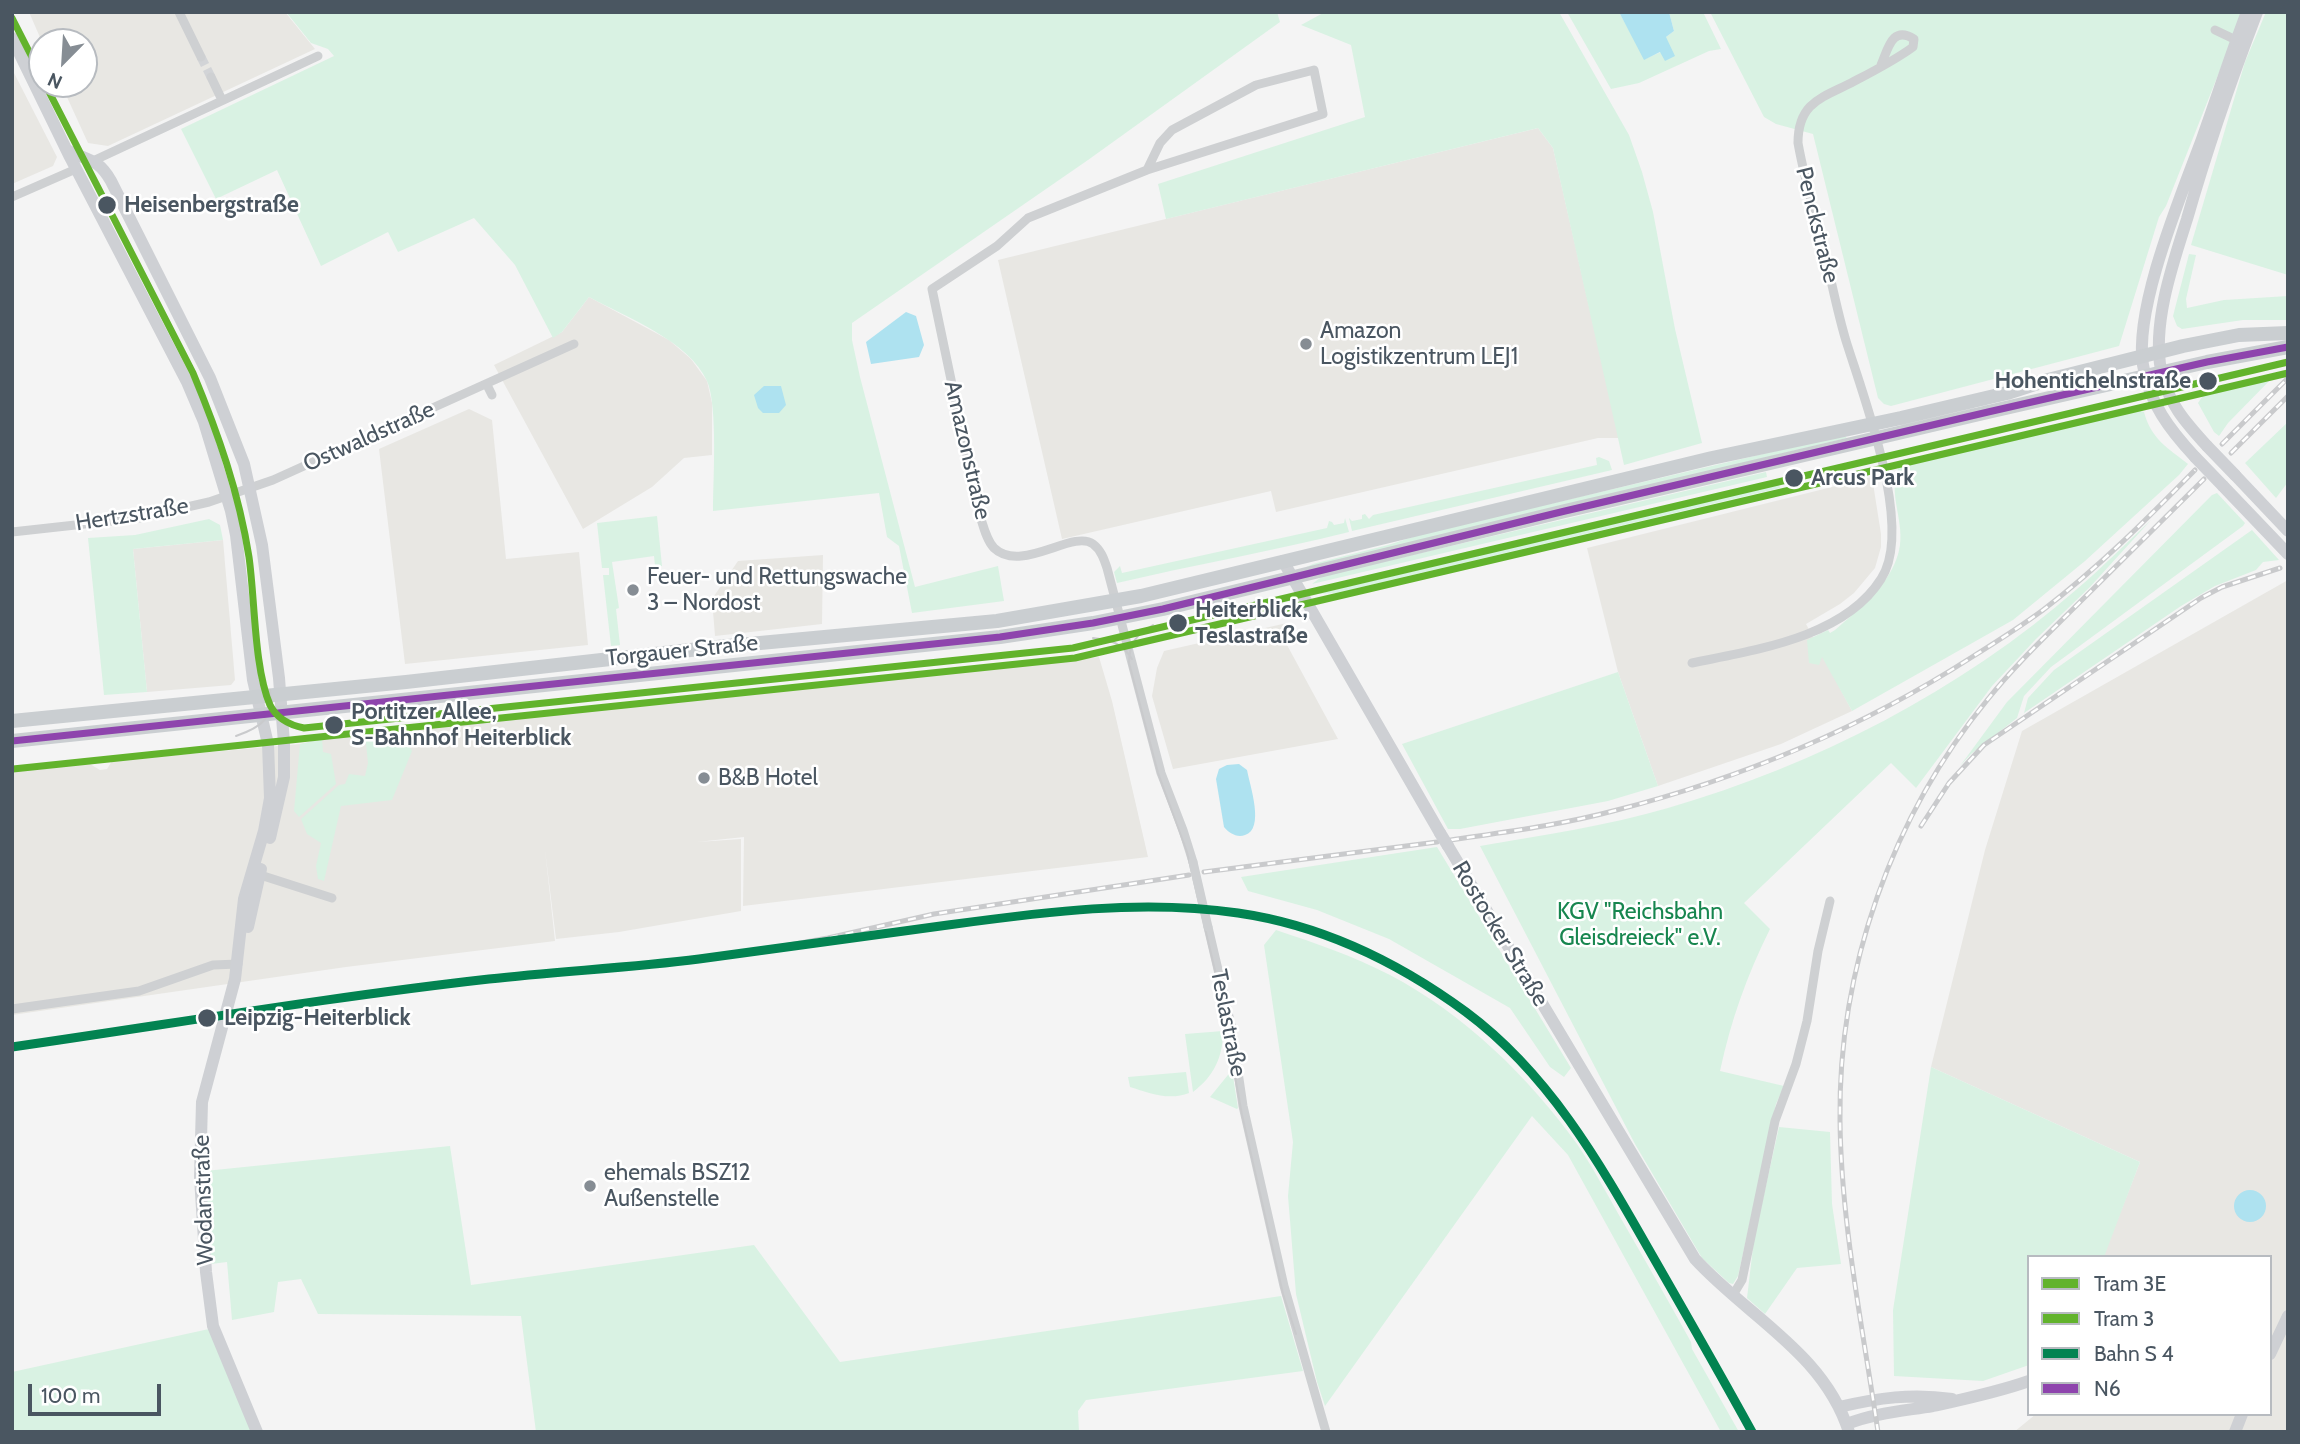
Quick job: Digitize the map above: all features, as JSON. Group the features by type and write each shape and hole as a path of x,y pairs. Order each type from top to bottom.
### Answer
{"main road":[{"path":"2247,12 2162,255 2143,330 2142,356 2152,400 2162,418 2195,457 2288,554"},
{"path":"2257,12 2203,164 2178,247 2162,320 2159,352 2161,372 2173,405 2184,421 2288,531"},
{"name":"Wodanstraße","path":"12,38 76,169 187,382 204,422 226,495 237,547 257,698 268,744 270,798 228,1010 202,1102 200,1177 206,1272 213,1325 257,1432"},
{"path":"67,150 95,160"},
{"name":"Wodanstraße","path":"95,160 104,169 114,187 210,378 244,464 250,488 262,545 280,695 284,777 276,817 256,873"},
{"name":"Torgauer Straße","path":"12,721 257,698 717,647 985,622 1116,601 1709,459 2007,393 2159,352 2239,335 2288,333"},
{"name":"Torgauer Straße","path":"12,741 1000,637 1120,618 2161,372 2288,347"},
{"name":"Rostocker Straße","path":"1283,561 1440,833 1695,1259 1711,1277 1774,1329 1810,1364 1839,1407 1848,1428"},
{"path":"2279,1337 2288,1316"},
{"path":"1848,1428 1870,1415 1934,1405 2007,1389 2027,1382"},
{"path":"1839,1407 1890,1396 1929,1395 1955,1399"}],"street":[{"path":"179,12 201,57"},
{"path":"2215,30 2236,40"},
{"path":"95,160 318,56"},
{"name":"Penckstraße","path":"1692,663 1800,637 1849,611 1880,582 1889,565 1893,530 1877,439 1842,325 1800,154 1798,130 1807,110 1820,97 1881,65"},
{"path":"1314,70 1323,114 1147,170 1160,143 1172,130 1256,85 1314,70"},
{"path":"211,77 222,100"},
{"path":"12,197 76,169"},
{"name":"Amazonstraße","path":"1120,618 1107,568 1094,545 1082,541 1022,556 1007,556 993,547 979,513 932,289 997,246 1028,218 1147,170"},
{"name":"Ostwaldstraße","path":"250,488 573,345"},
{"path":"487,385 492,395"},
{"name":"Hertzstraße","path":"12,532 139,518 209,502 250,488"},
{"name":"Teslastraße","path":"1120,618 1161,773 1193,862 1231,1025 1243,1106 1284,1286 1326,1432"},
{"path":"256,873 332,898"},
{"path":"1733,1295 1742,1280 1775,1121 1796,1064 1807,1021 1818,951 1830,901"},
{"path":"12,1009 139,991 194,970 224,963 237,964"}],"shaded area":[{"path":"29,12 285,12 315,49 108,146 88,143 67,98 98,98 98,28 36,28"},
{"path":"12,69 57,157 53,166 12,184"},
{"name":"Amazon Logistikzentrum LEJ1","path":"1538,128 1553,148 1619,438 1598,438 1276,512 1271,491 1062,539 998,260"},
{"path":"589,297 669,340 691,359 707,381 712,403 712,455 684,458 652,487 583,529 494,365 562,332"},
{"path":"469,409 492,420 506,559 579,552 588,645 405,664 379,449"},
{"name":"Arcus Park","path":"1872,477 1881,534 1881,547 1875,568 1854,593 1806,624 1852,711 1781,744 1658,786 1618,672 1587,548"},
{"path":"223,540 235,680 231,685 147,692 133,549"},
{"path":"823,555 822,624 715,636 712,599 738,561"},
{"path":"2288,580 2288,1432 2014,1432 2034,1416 2272,1416 2272,1255 2104,1255 2140,1162 1931,1067 1985,850 2022,731"},
{"path":"1287,623 1291,642 1287,645 1338,739 1173,769 1152,696 1157,668 1164,651"},
{"path":"1099,657 1112,701 1148,857 743,906 744,837 697,842 741,839 741,911 619,932 556,939 545,850 555,941 346,967 12,1015 12,771 90,764 100,770 107,769 112,761 300,744 322,739"}],"green space":[{"path":"286,12 1277,12 1280,22 1088,160 852,323 852,340 860,377 915,587 998,566 1004,601 912,613 899,546 887,537 879,493 713,511 713,408 707,381 698,367 672,342 589,297 562,332 553,338 515,265 474,218 398,252 388,232 321,266 277,170 216,199 181,129 334,56 328,49 311,43"},
{"path":"1325,12 1559,12 1629,135 1642,172 1702,443 1624,465 1553,148 1538,128 1166,219 1158,184 1365,117 1351,45 1301,25"},
{"path":"1567,12 1619,12 1645,59 1661,52 1666,37 1674,31 1669,12 1703,12 1721,49 1709,51 1639,83 1611,89"},
{"path":"1710,12 2243,12 2166,206 2159,217 2119,346 1891,406 1878,398 1813,134 1776,124 1764,117"},
{"path":"2266,12 2288,12 2288,275 2191,245 2245,62"},
{"path":"2189,254 2196,255 2186,299 2187,308 2224,300 2288,296 2288,320 2243,320 2182,329 2177,326 2173,316"},
{"path":"2275,375 2228,423 2219,436 2214,432 2198,403 2204,394"},
{"path":"2133,409 2144,412 2156,436 2188,464 2179,475 2085,561 2013,620 1852,711 1822,657 1819,665 1809,663 1807,640 1828,630 1830,633 1835,630 1875,592 1891,570 1900,545 1895,481 1903,460"},
{"path":"2288,422 2288,482 2276,498 2245,463"},
{"path":"1844,435 1847,438 1304,568 1425,533"},
{"path":"1596,458 1609,461 1612,470 1352,531 1349,518 1352,521 1362,519 1365,514 1369,519 1373,515 1597,465"},
{"path":"1766,472 1767,477 1312,584 1327,575"},
{"path":"1779,484 1780,488 1336,593 1317,594"},
{"path":"2217,493 2245,523 2243,526 2051,667 2024,696 2017,718 1960,766 2007,702 2212,495"},
{"path":"657,516 662,566 655,566 654,556 612,562 619,608 616,609 620,645 611,646 603,575 609,575 609,568 602,568 597,523"},
{"path":"1345,518 1349,532 1320,539 1117,583 1114,572 1120,566 1122,573 1327,528 1329,521 1334,525 1344,523"},
{"path":"209,519 220,525 223,540 133,549 147,692 104,695 88,538 135,535"},
{"name":"KGV \"Reichsbahn Gleisdreieck\" e.V.","path":"2151,520 2089,588 1992,686 1916,788 1891,763 1744,903 1770,929 1741,998 1720,1071 1784,1086 1776,1104 1738,1276 1733,1284 1729,1283 1702,1258 1635,1144 1480,846 1598,825 1668,808 1778,770 1832,747 1935,692 1985,660 2077,589"},
{"path":"2252,530 2279,560 2263,562 2256,570 2215,586 2181,606 2024,713 2028,698 2054,670"},
{"path":"1618,672 1658,786 1608,801 1448,829 1402,744"},
{"path":"400,730 412,751 392,800 341,806 324,881 318,879 316,866 321,843 307,834 301,819 339,785 345,784 349,774 365,776 368,763 365,734"},
{"path":"322,739 323,752 331,754 336,784 299,817 294,811 300,744"},
{"path":"1437,847 1571,1068 1564,1077 1550,1067 1510,1008 1389,939 1317,910 1248,891 1241,877"},
{"path":"1276,930 1362,962 1417,991 1469,1028 1538,1094 1577,1144 1595,1173 1739,1432 1721,1432 1568,1155 1532,1116 1325,1406 1296,1294 1288,1196 1293,1142 1264,945"},
{"path":"1223,1031 1216,1065 1207,1079 1193,1092 1185,1034"},
{"path":"1931,1067 2140,1162 2105,1255 2027,1255 2027,1366 1983,1381 1894,1376 1893,1310"},
{"path":"1232,1070 1238,1108 1237,1109 1210,1097"},
{"path":"1186,1072 1189,1093 1174,1096 1130,1087 1128,1077"},
{"path":"1779,1127 1830,1132 1832,1204 1841,1264 1797,1268 1765,1314 1747,1298 1754,1239"},
{"path":"450,1146 471,1285 754,1245 840,1362 1281,1296 1303,1371 1086,1400 1078,1411 1079,1432 536,1432 521,1316 318,1314 301,1279 278,1282 274,1312 232,1320 227,1262 211,1264 205,1171"},
{"path":"209,1329 256,1432 12,1432 12,1372"}],"water":[{"path":"1619,12 1669,12 1674,31 1666,37 1675,56 1665,61 1660,52 1644,60"},
{"path":"906,312 916,316 924,345 919,357 871,364 866,342"},
{"path":"764,386 781,386 786,405 779,413 763,413 758,408 754,395"},
{"path":"1239,764 1247,770 1255,816 1251,831 1239,836 1224,827 1216,779 1219,769"},
{"path":"2250,1190 2261,1195 2266,1206 2261,1217 2250,1222 2239,1217 2234,1206 2239,1195"}],"tunnel":[{"path":"201,57 211,77"}],"tram line":[{"name":"3E","path":"12,18 28,49"},
{"name":"3E","path":"52,98 193,373 227,463 240,510 249,557 258,653 265,690 270,705 280,718 304,728 1073,648 2288,362"},
{"name":"3","path":"13,769 1075,658 2288,373"},
{"path":"1153,625 1135,640 1130,650 1129,663 1158,773 1187,852 1218,983 1242,1115 1283,1294 1296,1334"},
{"path":"1093,638 1116,643 1132,659"},
{"path":"236,736 253,729 264,720 270,708 270,690"}],"railway":[{"path":"2222,444 2288,378"},
{"path":"2231,453 2288,396"},
{"path":"1451,840 1533,828 1661,798 1754,767 1843,729 1930,683 2043,610 2103,560 2195,470"},
{"path":"1878,1432 1844,1198 1840,1120 1842,1063 1849,1007 1861,951 1877,897 1898,844 1924,793 1954,744 1988,699 2033,649 2204,479"},
{"path":"1921,826 1949,783 1984,745 2201,598 2222,587 2280,568"},
{"path":"1204,872 1437,842"},
{"path":"767,949 934,914 1189,875"}],"transit line":[{"name":"N6","path":"12,741 1000,637 1093,623 1163,609 1988,412 2207,362 2288,347"},
{"path":"12,1047 429,986 673,962 1056,912 1165,907 1238,913 1269,919 1329,936 1413,977 1466,1012 1522,1062 1569,1120 1610,1183 1752,1432"}],"place":[{"name":"Heisenbergstraße","path":"107,205"},
{"name":"Amazon Logistikzentrum LEJ1","path":"1306,344"},
{"name":"Hohentichelnstraße","path":"2208,381"},
{"name":"Arcus Park","path":"1794,478"},
{"name":"Feuer- und Rettungswache 3 – Nordost","path":"633,590"},
{"name":"Heiterblick, Teslastraße","path":"1178,623"},
{"name":"Portitzer Allee, S-Bahnhof Heiterblick","path":"334,725"},
{"name":"B&B Hotel","path":"704,778"},
{"name":"Leipzig-Heiterblick","path":"207,1018"},
{"name":"ehemals BSZ12 Außenstelle","path":"590,1186"}]}
